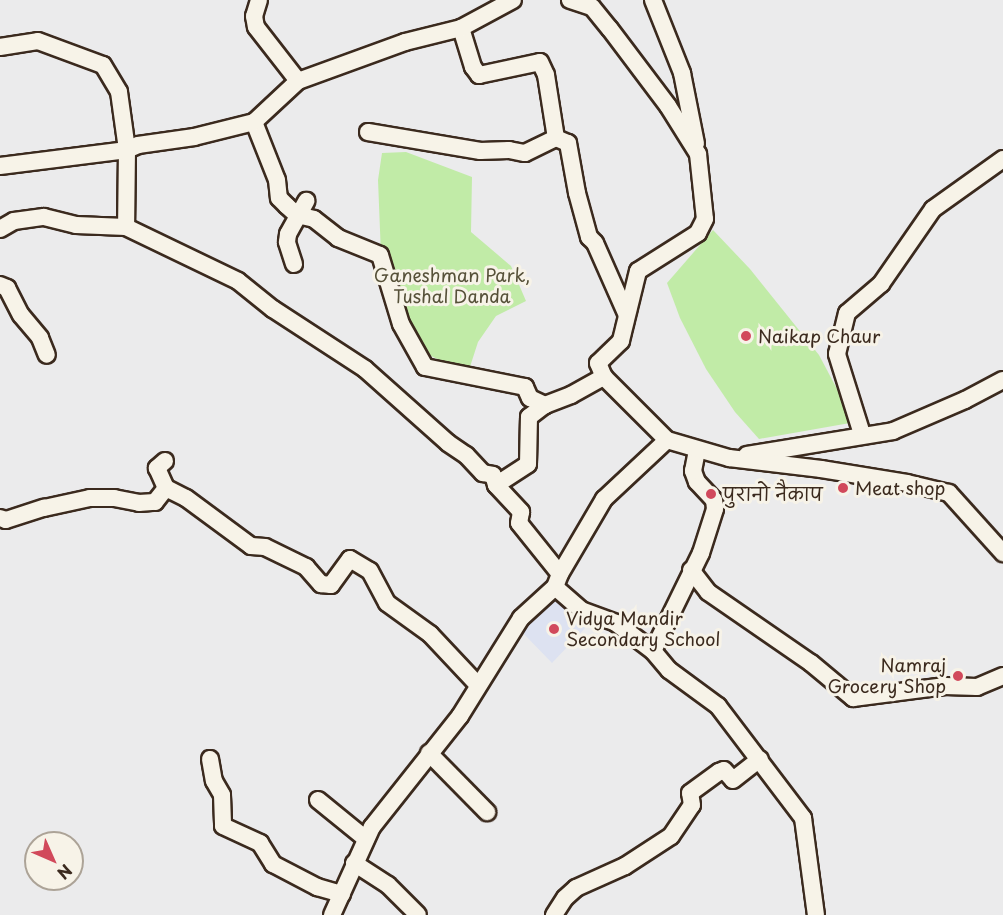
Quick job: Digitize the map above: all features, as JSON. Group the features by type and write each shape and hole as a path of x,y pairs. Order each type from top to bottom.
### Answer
{"street":[{"path":"259,0 254,16 256,27 298,81"},
{"path":"0,166 127,150 138,145 194,137 254,122 298,81 405,42 461,28 513,0"},
{"path":"570,0 592,7 668,105 698,154"},
{"path":"653,0 682,73 698,154 705,219 698,233 638,271 621,341 598,363 604,377 667,440 729,458 821,469 907,483 949,494 1003,553"},
{"path":"461,28 473,67 479,75 540,62 546,75 556,138"},
{"path":"0,47 38,41 103,64 119,92 127,150 126,227"},
{"path":"254,122 277,180 279,198 302,208 338,238 380,255 401,324 425,367 525,387 530,398 545,405"},
{"path":"368,132 469,150 525,153 556,138 568,143 576,193 589,237 595,243 626,313"},
{"path":"862,434 837,354 847,313 881,284 924,218 933,209 1003,159"},
{"path":"294,264 286,242 302,208"},
{"path":"0,229 14,221 44,218 76,225 126,227 238,281 273,309 365,369 483,472 493,475 496,485 521,512 519,523 557,580 581,610 616,623 653,651 669,670 718,706 760,759 803,818 816,915"},
{"path":"0,285 7,288 21,315 40,338 47,356"},
{"path":"496,485 528,464 529,417 545,405 571,395 604,377"},
{"path":"729,458 862,434 893,431 956,404 1003,380"},
{"path":"332,915 366,839 393,797 460,716 477,684 521,618 557,580 604,499 667,440"},
{"path":"653,651 701,553 715,509 714,500 697,482 693,471 697,450"},
{"path":"165,461 157,468 166,488 186,498 251,546 266,547 306,567 321,584 331,585 350,559 370,571 387,603 430,634 477,684"},
{"path":"0,518 6,520 44,508 90,498 155,502 166,488"},
{"path":"692,570 708,592 811,663 853,698 945,686 977,687 1003,676"},
{"path":"429,753 487,812"},
{"path":"210,759 214,781 222,795 223,826 260,843 273,864 317,887 342,894"},
{"path":"554,915 565,898 576,888 625,866 671,836 692,806 690,793 724,770 733,780 760,759"},
{"path":"318,800 366,839"},
{"path":"354,863 388,885 418,915"}],"shaded area":[{"name":"Vidya Mandir Secondary School","path":"555,599 587,626 552,663 521,631"}],"green space":[{"name":"Ganeshman Park, Tushal Danda","path":"406,152 472,177 471,232 511,266 526,301 496,316 478,342 468,373 431,356 404,316 381,255 378,180 382,153"},
{"name":"Naikap Chaur","path":"713,230 750,269 819,355 846,406 850,423 759,439 735,412 706,369 680,318 667,283"}],"place":[{"name":"Naikap Chaur","path":"746,336"},
{"name":"Meat shop","path":"843,488"},
{"name":"पुरानो नैकाप","path":"711,494"},
{"name":"Vidya Mandir Secondary School","path":"554,629"},
{"name":"Namraj Grocery Shop","path":"958,676"}]}
